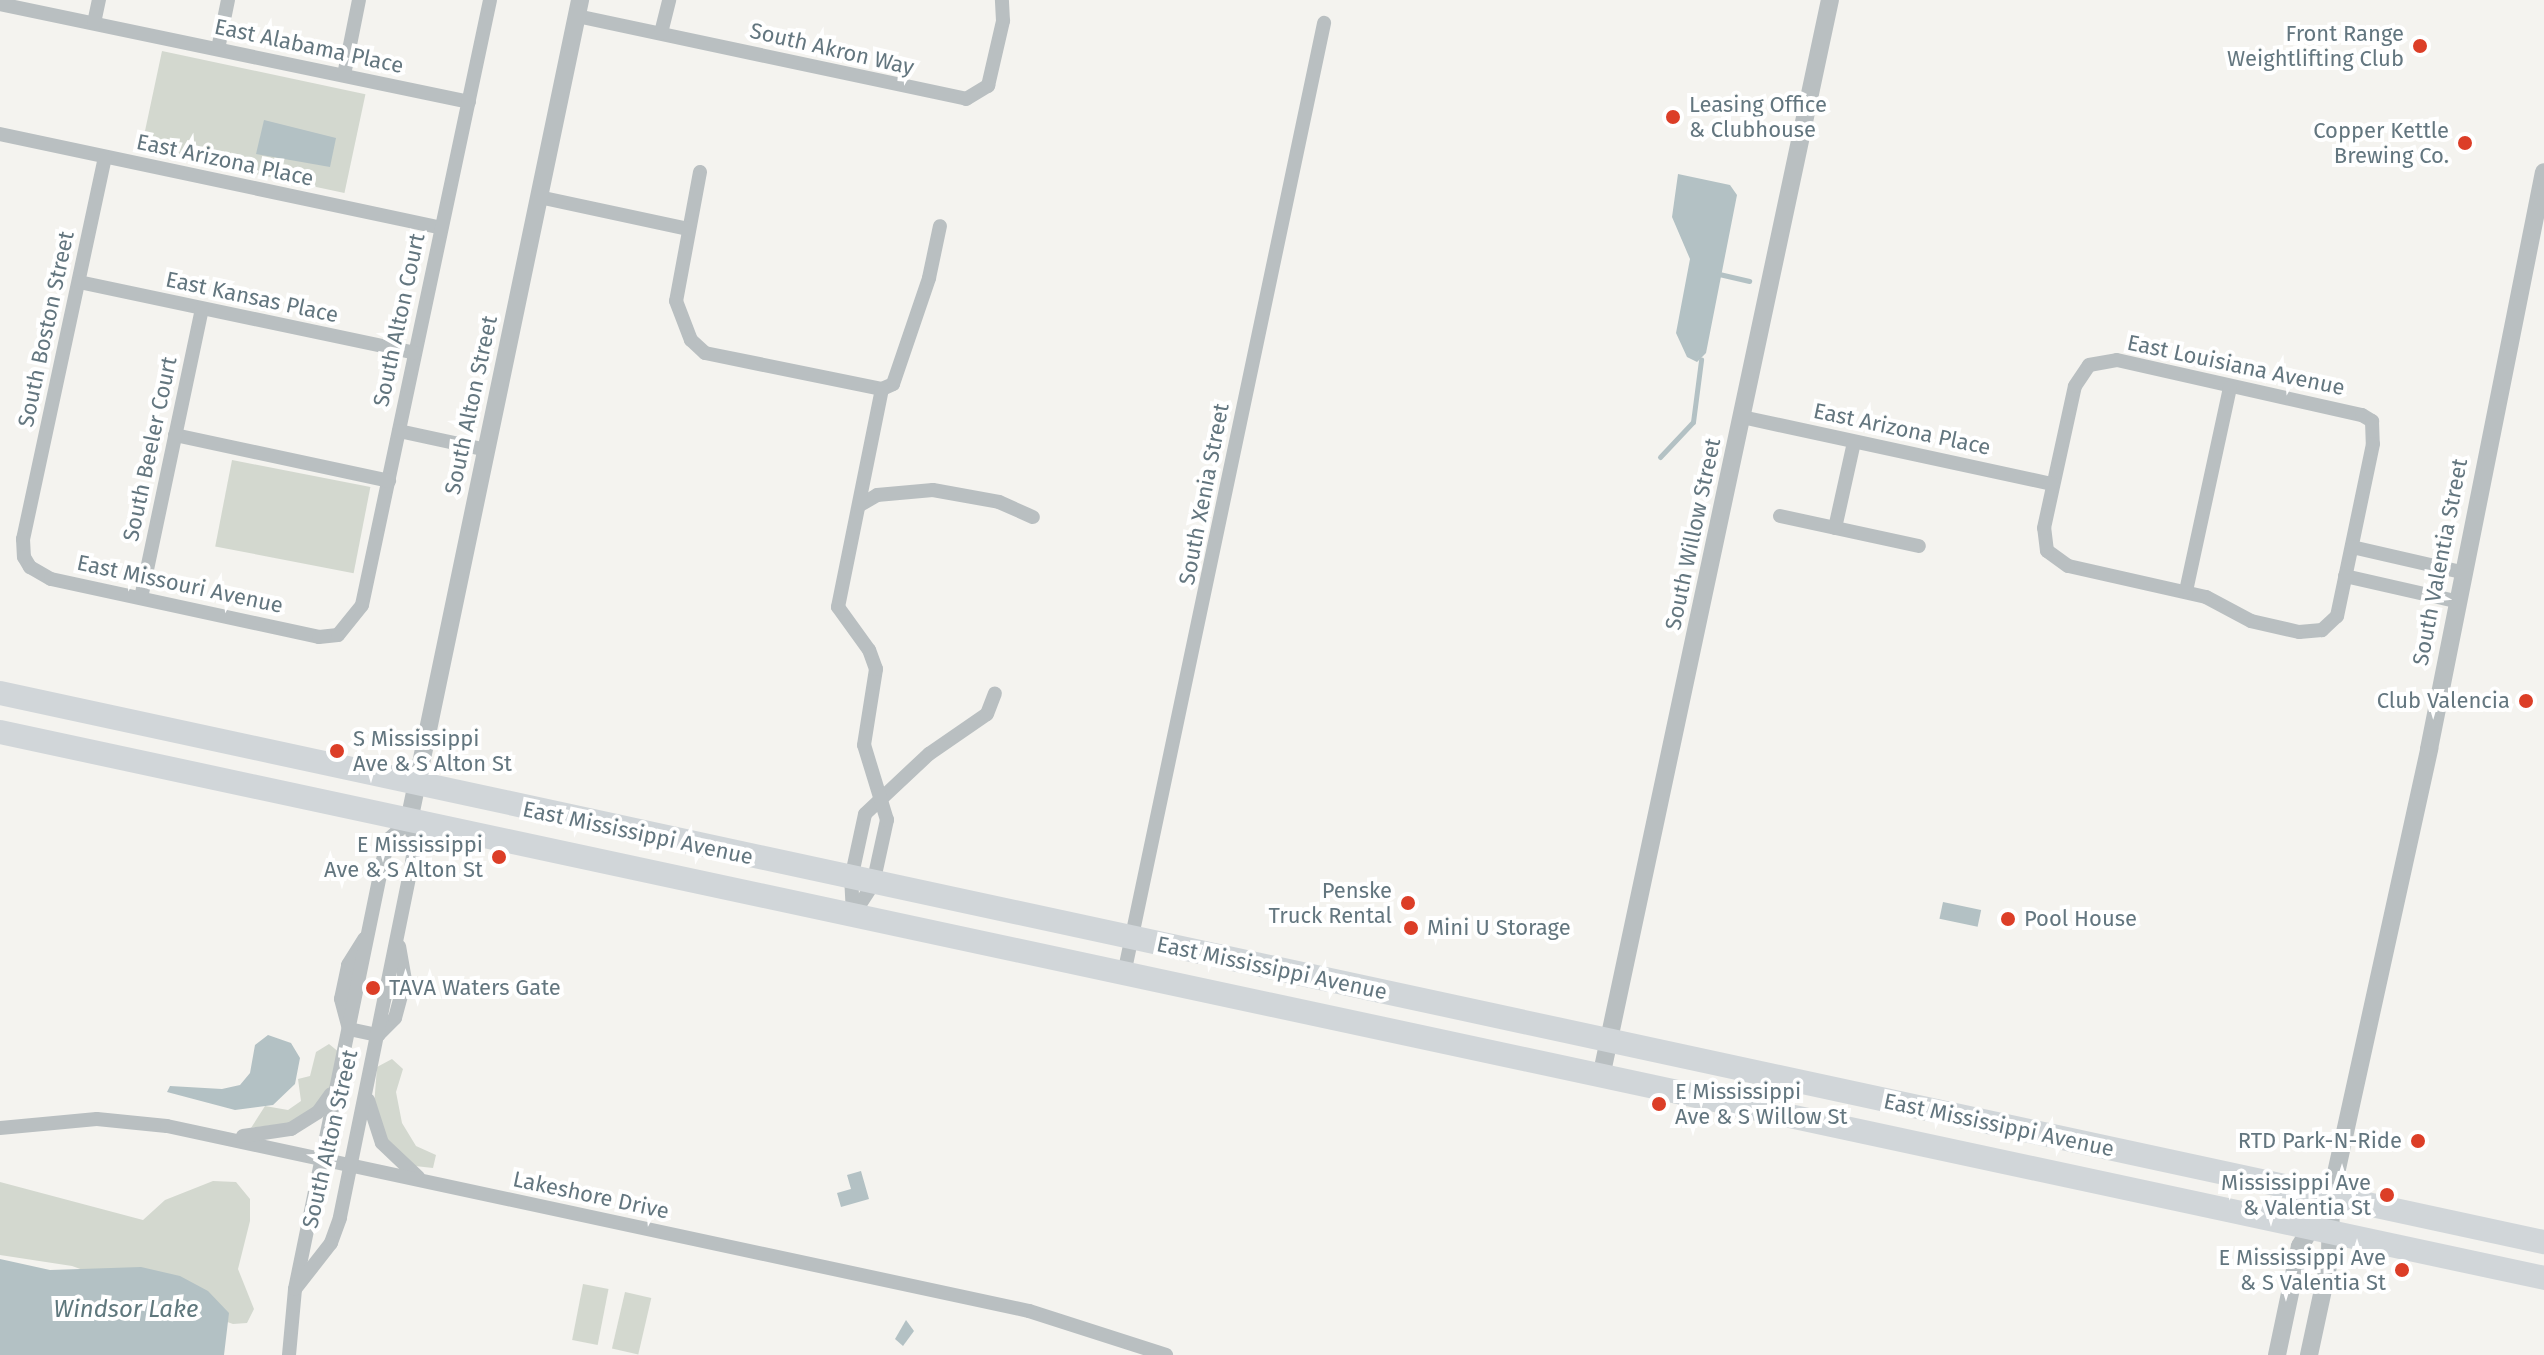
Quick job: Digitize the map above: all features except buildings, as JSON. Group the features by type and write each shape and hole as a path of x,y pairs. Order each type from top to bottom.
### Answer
{"main road":[{"name":"East Mississippi Avenue","path":"0,693 2544,1242"},
{"name":"East Mississippi Avenue","path":"0,732 2544,1278"}],"street":[{"path":"94,23 99,0"},
{"path":"218,49 228,0"},
{"path":"344,75 359,0"},
{"name":"South Alton Court","path":"334,637 358,617 490,0"},
{"path":"661,33 669,0"},
{"name":"South Akron Way","path":"579,8 661,33 966,99 988,86 1003,21 1002,0"},
{"name":"South Willow Street","path":"1601,1077 1830,0"},
{"name":"East Alabama Place","path":"0,4 469,102"},
{"name":"South Alton Street","path":"295,1289 334,1237 378,1035 395,1018 404,984 397,939 415,850 409,821 579,8"},
{"name":"South Xenia Street","path":"1124,974 1324,23"},
{"name":"East Arizona Place","path":"0,134 441,228"},
{"name":"South Boston Street","path":"24,557 23,539 105,157"},
{"path":"700,172 676,301 691,340 705,353 882,389 893,384 906,355 940,226"},
{"name":"South Valentia Street","path":"2309,1355 2333,1231 2331,1196 2429,749 2455,601 2544,172"},
{"path":"539,197 688,229"},
{"name":"East Kansas Place","path":"79,282 415,353"},
{"name":"South Beeler Court","path":"141,598 202,309"},
{"name":"East Louisiana Avenue","path":"2052,484 2075,386 2089,365 2117,360 2230,388 2362,415 2372,421 2373,444 2352,547"},
{"path":"2186,591 2230,388"},
{"path":"853,915 862,881 887,820 877,800 864,745 876,669 869,650 838,607 882,389"},
{"name":"East Arizona Place","path":"1742,417 2052,484"},
{"path":"399,431 487,450"},
{"path":"175,435 389,481"},
{"path":"1835,528 1854,442"},
{"path":"2052,484 2044,528 2047,551 2068,566 2186,591 2251,621 2299,632 2322,630 2337,616 2352,547 2461,572"},
{"path":"860,505 877,495 933,490 999,502 1033,517"},
{"path":"1780,516 1919,546"},
{"name":"East Missouri Avenue","path":"24,557 30,567 51,579 334,637"},
{"path":"2345,576 2455,601"},
{"path":"853,915 862,881 865,814 929,754 987,714 995,693"},
{"name":"South Alton Street","path":"289,1355 295,1289 368,932 389,839 409,821"},
{"path":"349,1029 378,1035"},
{"path":"219,1136 291,1129 318,1112 337,1083"},
{"path":"366,1089 382,1143 425,1181"},
{"name":"Lakeshore Drive","path":"0,1128 112,1119 219,1136 1043,1314 1166,1355"},
{"name":"South Valentia Street","path":"2277,1355 2298,1253 2309,1226 2331,1196"}],"shaded area":[{"path":"162,51 365,94 344,193 141,150"},
{"path":"232,460 370,487 354,573 215,546"},
{"path":"329,1044 340,1053 333,1089 322,1105 290,1123 251,1128 265,1106 288,1110 301,1101 298,1079 310,1076 316,1052"},
{"path":"392,1059 403,1069 396,1092 402,1123 416,1146 436,1155 433,1168 415,1166 391,1152 373,1119 377,1067"},
{"path":"213,1181 236,1182 250,1199 250,1221 238,1269 254,1309 247,1323 233,1324 72,1266 0,1255 0,1182 143,1220 165,1200"},
{"path":"583,1284 609,1289 598,1345 572,1340"},
{"path":"625,1292 651,1298 638,1355 612,1349"}],"water":[{"path":"264,120 336,138 330,167 256,154"},
{"path":"1678,174 1730,185 1737,195 1706,353 1697,362 1687,357 1676,333 1690,259 1672,217"},
{"path":"1943,902 1981,910 1978,927 1939,919"},
{"path":"268,1035 291,1043 300,1058 295,1084 273,1105 235,1110 167,1092 170,1086 222,1089 240,1085 250,1073 255,1045"},
{"path":"861,1171 869,1199 841,1207 837,1193 851,1189 847,1175"},
{"name":"Windsor Lake","path":"0,1259 50,1270 141,1267 180,1276 208,1291 229,1313 224,1355 0,1355"},
{"path":"906,1320 914,1331 903,1346 895,1339"}],"waterway":[{"path":"1719,274 1749,281"},
{"path":"1660,457 1693,422 1701,360"}],"place":[{"name":"Front Range Weightlifting Club","path":"2420,46"},
{"name":"Leasing Office & Clubhouse","path":"1673,117"},
{"name":"Copper Kettle Brewing Co.","path":"2465,143"},
{"name":"Club Valencia","path":"2526,701"},
{"name":"S Mississippi Ave & S Alton St","path":"337,751"},
{"name":"E Mississippi Ave & S Alton St","path":"499,857"},
{"name":"Penske Truck Rental","path":"1408,903"},
{"name":"Pool House","path":"2008,919"},
{"name":"Mini U Storage","path":"1411,928"},
{"name":"TAVA Waters Gate","path":"373,988"},
{"name":"E Mississippi Ave & S Willow St","path":"1659,1104"},
{"name":"RTD Park-N-Ride","path":"2418,1141"},
{"name":"Mississippi Ave & Valentia St","path":"2387,1195"},
{"name":"E Mississippi Ave & S Valentia St","path":"2402,1270"}]}
